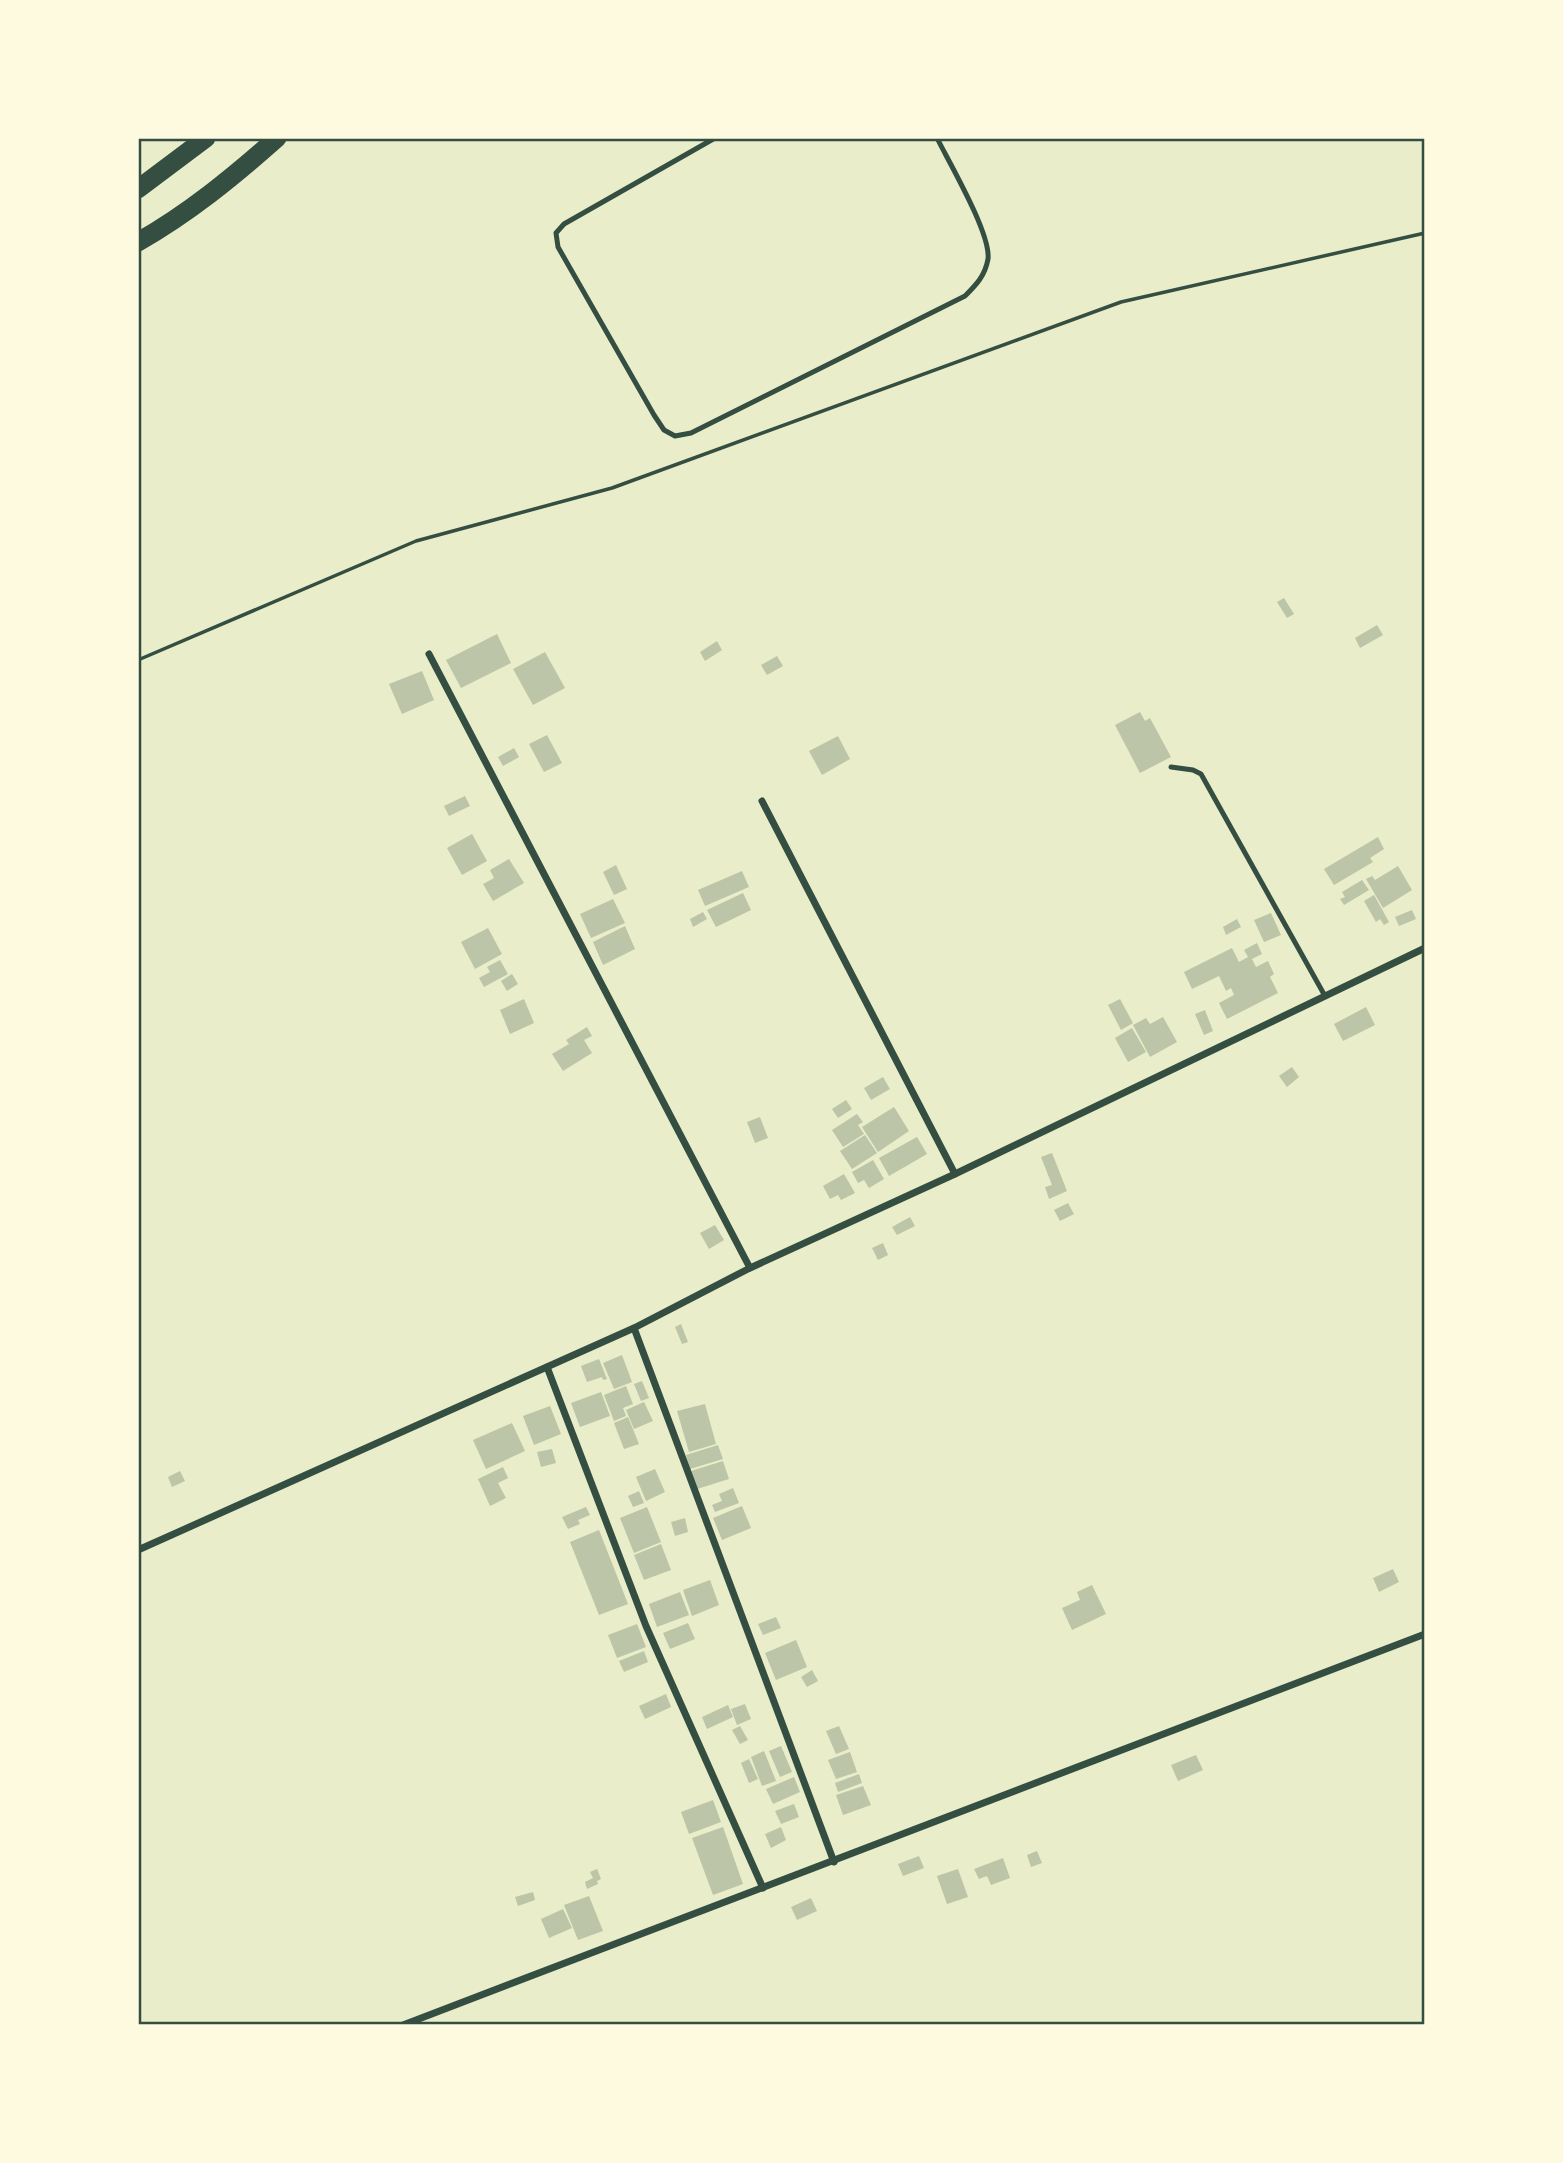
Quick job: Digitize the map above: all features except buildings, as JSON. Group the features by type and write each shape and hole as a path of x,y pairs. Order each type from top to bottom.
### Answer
{"highway":[{"path":"138,188 206,138"},
{"path":"138,242 218,190 277,138"}],"street":[{"path":"429,654 750,1268"},
{"path":"762,801 955,1174"},
{"path":"138,1550 634,1328 750,1268 955,1174 1425,948"},
{"path":"634,1328 834,1862"},
{"path":"547,1367 646,1626 763,1888"},
{"path":"403,2025 1425,1634"}],"lane":[{"path":"715,138 564,224 556,233 558,247 654,415 664,430 675,436 691,433 965,296 981,279 988,259 986,238 937,138"},
{"path":"1171,767 1193,769 1201,774 1325,996"}],"path":[{"path":"138,660 416,541 612,488 1121,302 1425,233"}]}
